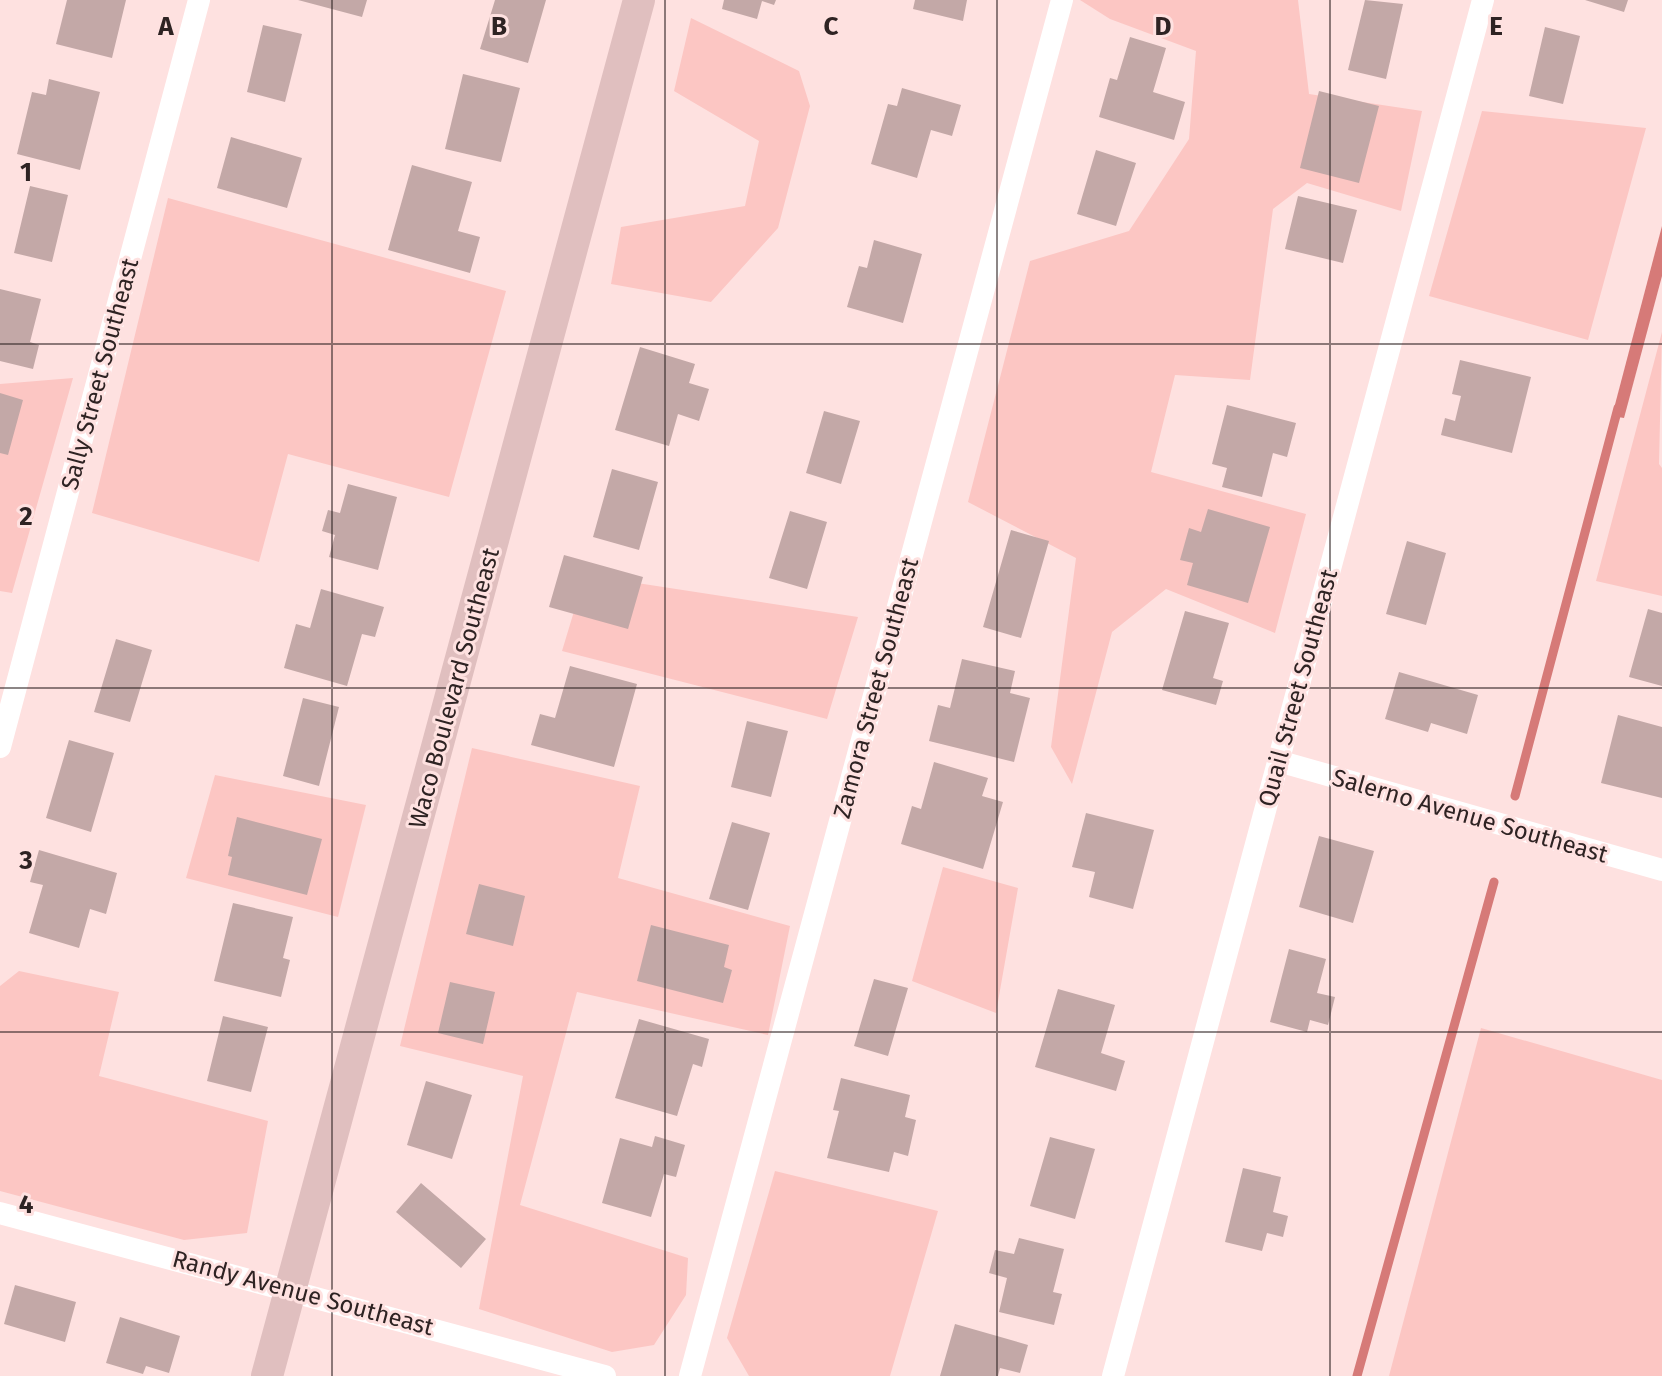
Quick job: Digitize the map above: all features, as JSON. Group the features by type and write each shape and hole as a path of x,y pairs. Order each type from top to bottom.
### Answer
{"street":[{"name":"Sally Street Southeast","path":"0,747 199,0"},
{"name":"Waco Boulevard Southeast","path":"267,1376 639,0"},
{"name":"Zamora Street Southeast","path":"690,1376 1062,0"},
{"name":"Quail Street Southeast","path":"1113,1376 1483,0"},
{"name":"Salerno Avenue Southeast","path":"1278,761 1662,870"},
{"name":"Randy Avenue Southeast","path":"0,1213 605,1376"}],"shaded area":[{"path":"1080,0 1298,0 1309,94 1422,111 1401,211 1307,183 1273,209 1250,380 1175,375 1151,472 1306,514 1275,633 1166,589 1112,632 1072,784 1051,747 1076,558 968,502 1030,261 1129,231 1189,139 1196,51 1110,19"},
{"path":"691,18 799,71 810,106 778,228 711,302 611,284 621,227 745,206 759,141 674,91"},
{"path":"1482,111 1646,128 1588,340 1429,296"},
{"path":"168,198 506,291 449,497 288,454 259,562 92,513"},
{"path":"1662,226 1662,276 1624,418 1612,416"},
{"path":"1662,332 1659,464 1662,468 1662,596 1596,581"},
{"path":"73,378 12,593 0,591 0,384"},
{"path":"585,575 858,617 827,719 562,651"},
{"path":"472,748 640,786 618,878 790,926 768,1035 577,992 520,1205 688,1258 686,1295 654,1345 612,1352 479,1309 523,1076 400,1046"},
{"path":"215,775 366,805 338,917 186,878"},
{"path":"943,867 1018,888 996,1013 912,981"},
{"path":"19,971 119,992 99,1076 268,1121 247,1233 184,1240 0,1191 0,986"},
{"path":"1481,1028 1662,1080 1662,1376 1389,1376"},
{"path":"775,1171 938,1211 890,1376 749,1376 727,1338"}],"building":[{"path":"67,0 126,0 112,58 56,44"},
{"path":"298,0 367,0 362,17"},
{"path":"495,0 546,0 528,63 480,49"},
{"path":"724,0 776,0 774,5 762,1 757,19 722,9"},
{"path":"915,0 967,0 963,21 913,9"},
{"path":"1365,0 1403,4 1386,79 1348,70"},
{"path":"1585,0 1628,0 1624,12"},
{"path":"263,25 302,34 285,102 247,92"},
{"path":"1545,27 1580,36 1563,104 1529,96"},
{"path":"1130,37 1166,48 1153,92 1185,102 1174,140 1099,117 1110,78 1117,80"},
{"path":"463,74 520,88 501,162 445,149"},
{"path":"49,79 100,92 80,170 17,154 32,92 46,95"},
{"path":"902,88 961,105 952,136 931,130 917,178 871,164 888,104 897,106"},
{"path":"1319,91 1379,106 1359,183 1300,168"},
{"path":"231,137 302,158 287,208 217,188"},
{"path":"1096,150 1136,163 1116,226 1077,214"},
{"path":"412,165 472,182 458,231 480,237 470,273 388,250"},
{"path":"30,186 68,195 52,262 14,253"},
{"path":"1298,196 1357,210 1343,263 1285,249"},
{"path":"874,240 922,254 903,323 847,307 859,266 867,268"},
{"path":"0,289 41,299 30,342 39,345 33,369 0,361"},
{"path":"640,347 695,364 689,383 709,389 699,421 678,414 669,446 615,430"},
{"path":"1460,360 1531,377 1512,453 1441,435 1445,418 1455,421 1461,396 1452,394"},
{"path":"0,393 23,400 8,455 0,453"},
{"path":"1227,405 1296,423 1287,457 1273,453 1262,497 1222,487 1227,468 1212,464"},
{"path":"824,411 860,421 841,484 806,473"},
{"path":"612,469 658,482 639,550 593,537"},
{"path":"348,484 397,497 378,570 329,557 335,535 322,531 328,510 340,513"},
{"path":"1208,509 1270,527 1248,603 1187,585 1193,563 1180,560 1189,528 1201,532"},
{"path":"790,511 827,522 807,589 769,578"},
{"path":"1011,530 1049,541 1021,638 983,627"},
{"path":"1407,541 1446,553 1426,625 1386,614"},
{"path":"564,555 643,577 628,629 549,607"},
{"path":"321,589 384,607 375,637 362,634 347,686 284,668 296,624 310,628"},
{"path":"1648,609 1662,613 1662,686 1629,677"},
{"path":"1185,611 1229,623 1213,678 1223,681 1216,705 1162,690"},
{"path":"116,639 152,650 130,722 94,712"},
{"path":"962,659 1015,671 1010,693 1030,698 1014,762 929,741 938,705 950,708"},
{"path":"570,666 637,684 614,767 531,745 540,714 555,718"},
{"path":"1399,672 1478,695 1467,734 1431,723 1428,732 1385,719"},
{"path":"303,698 339,707 319,786 283,776"},
{"path":"1618,715 1662,727 1662,798 1601,783"},
{"path":"747,721 788,731 771,797 731,787"},
{"path":"69,740 114,753 91,832 46,818"},
{"path":"934,762 988,778 982,796 1003,802 983,869 901,844 912,806 921,809"},
{"path":"1086,813 1154,830 1133,909 1089,897 1095,872 1072,867"},
{"path":"237,817 322,839 307,895 228,875 232,857 228,856"},
{"path":"732,822 770,833 748,910 709,899"},
{"path":"1319,836 1374,851 1353,923 1299,907"},
{"path":"39,850 117,873 106,914 90,909 79,948 29,933 43,885 30,882"},
{"path":"479,884 525,896 513,946 466,934"},
{"path":"233,903 293,917 283,958 290,960 281,997 214,981"},
{"path":"651,925 729,945 724,967 732,970 723,1003 637,981"},
{"path":"1289,949 1326,959 1317,993 1335,997 1328,1025 1310,1020 1307,1032 1270,1022"},
{"path":"874,979 908,988 888,1056 854,1046"},
{"path":"450,982 495,992 483,1044 438,1033"},
{"path":"1058,989 1115,1005 1101,1053 1125,1061 1116,1091 1035,1067"},
{"path":"223,1016 268,1027 251,1092 207,1081"},
{"path":"639,1019 709,1039 702,1067 693,1064 677,1116 615,1098"},
{"path":"841,1078 910,1095 905,1117 916,1120 908,1156 894,1152 889,1172 827,1158 839,1111 833,1110"},
{"path":"426,1081 472,1095 452,1159 407,1145"},
{"path":"655,1136 685,1145 676,1177 664,1174 651,1217 602,1203 620,1138 652,1147"},
{"path":"1050,1137 1095,1149 1075,1219 1030,1206"},
{"path":"1243,1168 1281,1177 1273,1212 1288,1216 1283,1237 1267,1233 1262,1251 1225,1242"},
{"path":"421,1183 486,1239 461,1268 396,1212"},
{"path":"1019,1238 1064,1249 1053,1292 1062,1294 1054,1325 999,1312 1007,1278 989,1273 995,1250 1014,1254"},
{"path":"15,1285 76,1302 65,1342 4,1324"},
{"path":"120,1317 180,1336 169,1373 146,1366 143,1374 106,1363"},
{"path":"955,1324 1028,1345 1020,1373 1000,1368 998,1376 940,1376"}],"waterway":[{"path":"1515,796 1618,408"},
{"path":"1357,1376 1494,882"}]}
